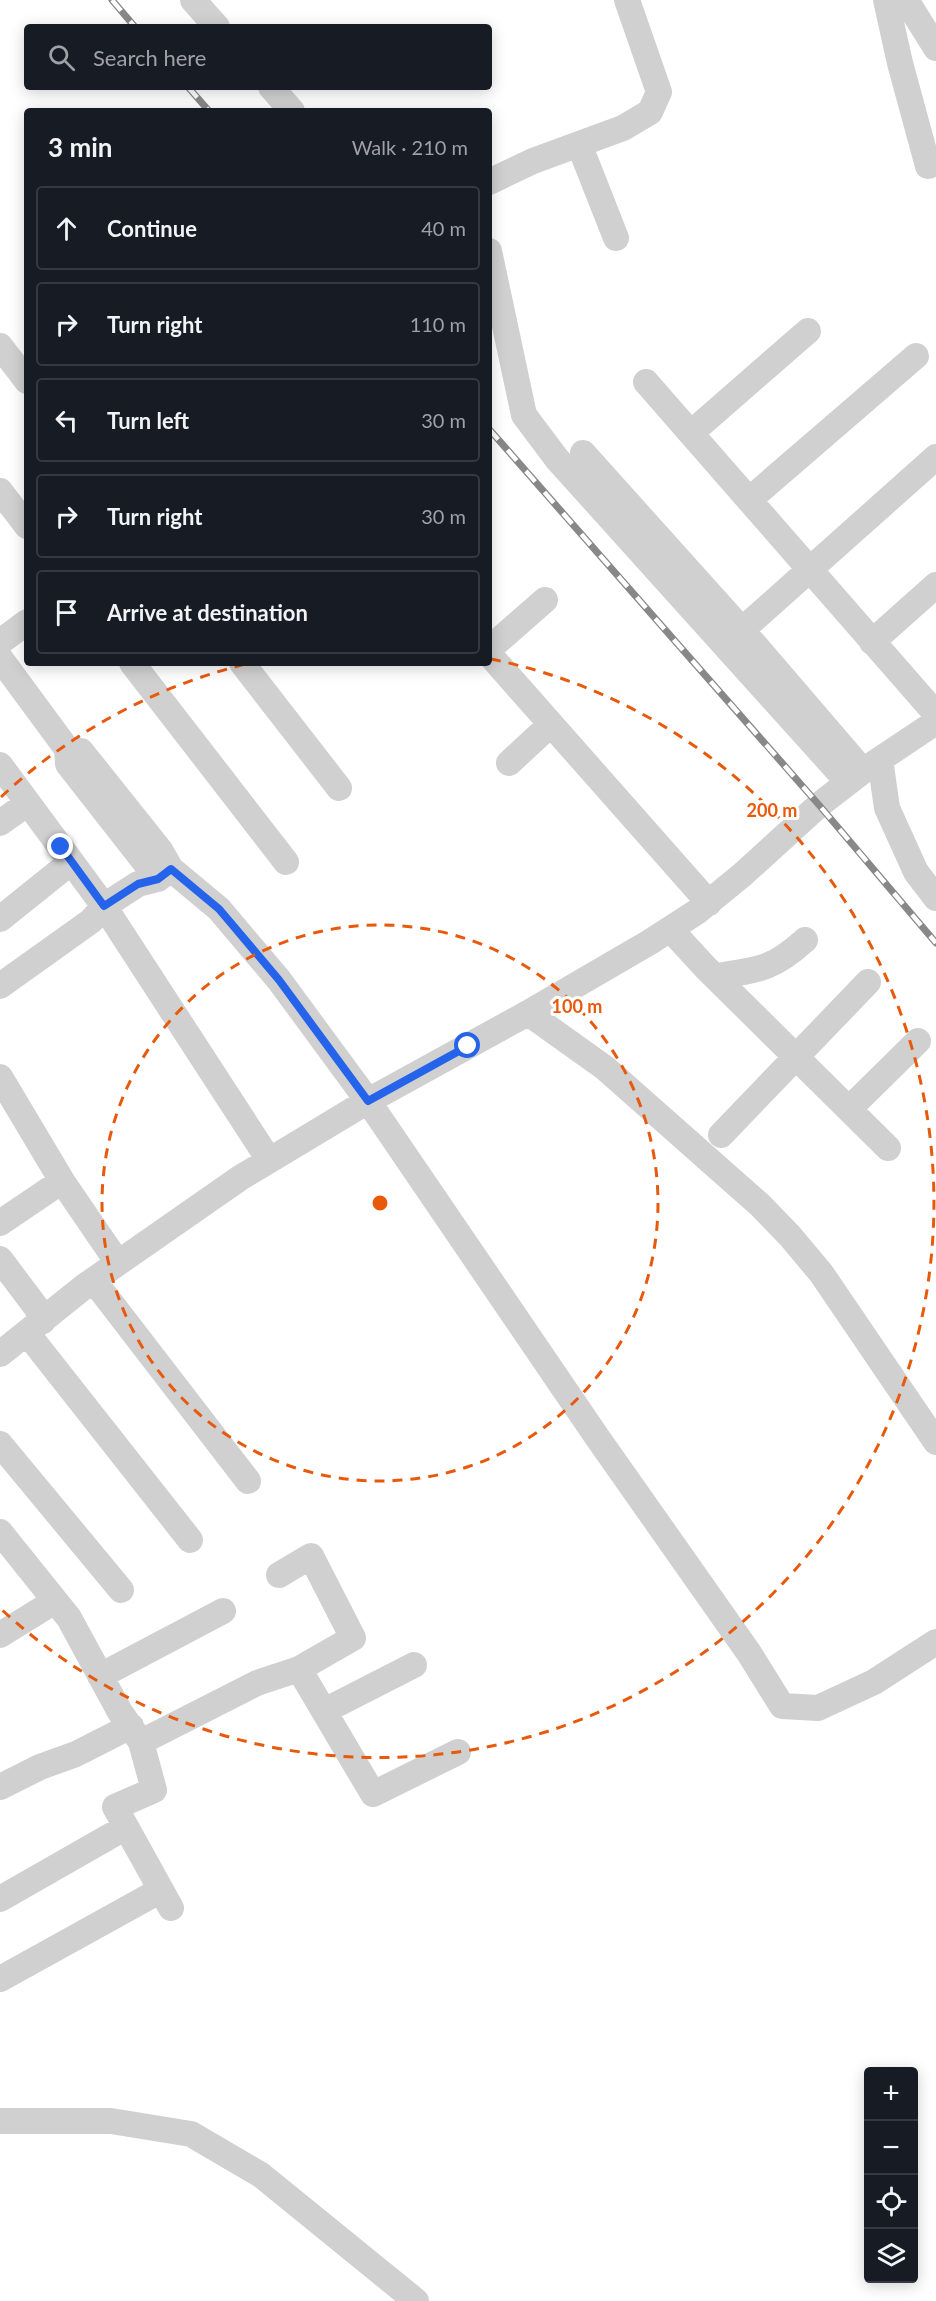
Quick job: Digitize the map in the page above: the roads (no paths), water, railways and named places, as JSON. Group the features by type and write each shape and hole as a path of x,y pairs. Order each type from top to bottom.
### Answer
{"street":[{"path":"193,0 214,24"},
{"path":"492,181 533,161 623,128 650,112 659,92 627,0"},
{"path":"886,0 927,166 936,163"},
{"path":"906,0 936,48"},
{"path":"274,90 289,108"},
{"path":"579,144 616,238"},
{"path":"492,265 524,415 565,468 864,771"},
{"path":"691,434 808,331"},
{"path":"0,346 24,377"},
{"path":"749,500 916,356"},
{"path":"0,1354 118,1263 240,1178 368,1101 528,1013 670,929 708,903 819,805 935,723 872,642 646,382"},
{"path":"583,453 742,630 864,771 887,808 916,873 936,898"},
{"path":"742,630 936,457"},
{"path":"0,491 24,522"},
{"path":"872,642 936,585"},
{"path":"492,646 545,600"},
{"path":"0,642 24,624"},
{"path":"492,657 708,903"},
{"path":"0,658 67,749 69,764 164,874 219,909 279,980 368,1101 597,1437 749,1653 782,1706 818,1708 874,1682 936,1642"},
{"path":"134,666 286,862"},
{"path":"244,666 339,788"},
{"path":"508,763 551,724"},
{"path":"0,765 104,906 269,1161"},
{"path":"0,823 28,803"},
{"path":"0,919 71,862"},
{"path":"0,986 91,921 104,906 138,884 164,874"},
{"path":"670,929 888,1149"},
{"path":"716,976 760,970 787,956 805,940"},
{"path":"721,1135 868,982"},
{"path":"528,1013 605,1068 768,1213 821,1274 936,1442"},
{"path":"849,1109 918,1041"},
{"path":"0,1077 62,1181 118,1263"},
{"path":"0,1223 62,1181"},
{"path":"0,1260 36,1307 35,1327 190,1540"},
{"path":"94,1281 248,1481"},
{"path":"0,1444 121,1590"},
{"path":"0,1532 8,1558 55,1601 69,1618 120,1712 136,1734 154,1790 115,1807 166,1899 3,1986"},
{"path":"0,1787 40,1767 136,1734 257,1683 299,1669 353,1638 311,1556 279,1575"},
{"path":"0,1635 55,1601"},
{"path":"100,1676 223,1611"},
{"path":"324,1711 414,1665"},
{"path":"299,1669 373,1794 458,1752"},
{"path":"0,1899 126,1827"},
{"path":"0,2121 111,2121 191,2134 261,2175 416,2301"}],"railway":[{"path":"112,0 132,24"},
{"path":"191,90 206,108"},
{"path":"492,432 819,805 936,943"}]}
